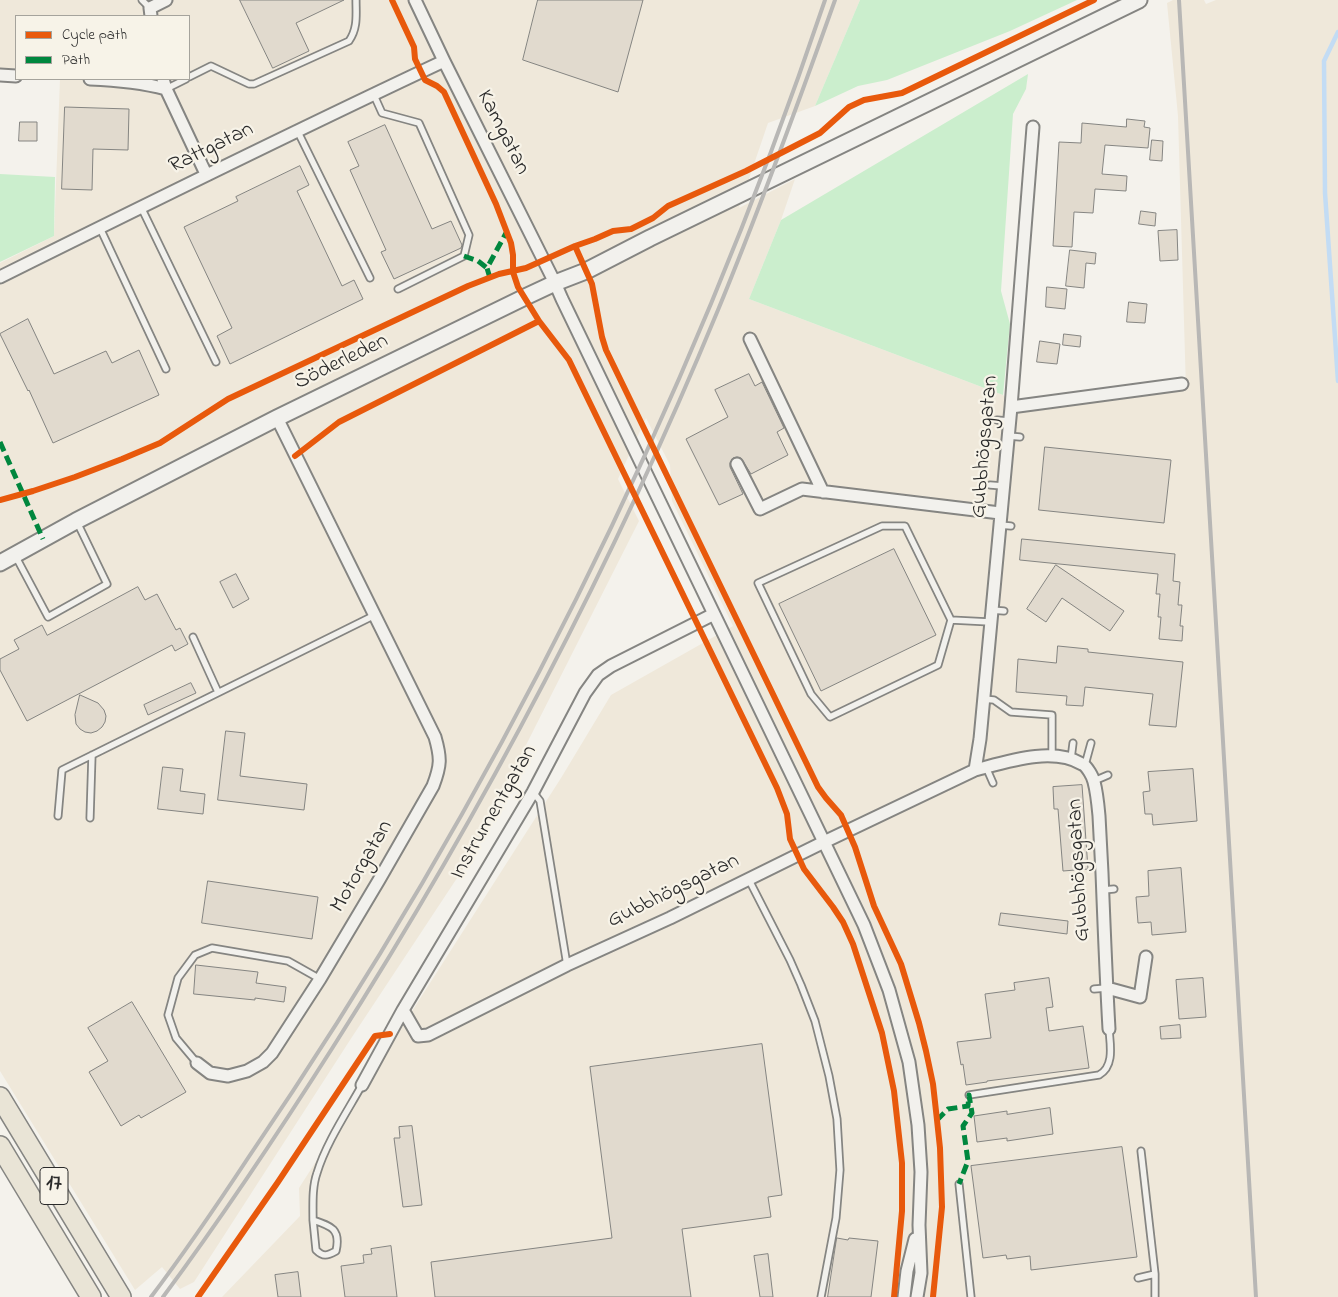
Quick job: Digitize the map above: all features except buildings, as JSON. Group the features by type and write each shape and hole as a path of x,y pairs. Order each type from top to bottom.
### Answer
{"main road":[{"name":"17","path":"0,1097 121,1297"},
{"name":"17","path":"0,1146 91,1297"}],"street":[{"path":"148,8 166,0"},
{"name":"Kamgatan","path":"415,0 555,283 864,925 889,990 909,1062 918,1124 921,1172 918,1225"},
{"name":"Söderleden","path":"0,563 76,521 277,418 555,283 586,271 1139,0"},
{"name":"Rattgatan","path":"0,277 206,174 444,61"},
{"path":"0,75 15,76"},
{"path":"117,80 146,84 165,84 206,174"},
{"name":"Gubbhögsgatan","path":"981,769 980,739 983,699 1011,407 1033,127"},
{"path":"750,339 823,492"},
{"path":"1011,407 1182,384"},
{"name":"Motorgatan","path":"197,1063 210,1073 228,1076 247,1071 272,1053 320,979 433,786 439,770 440,756 435,737 277,418"},
{"path":"737,464 760,510 802,489 1000,519"},
{"name":"Instrumentgatan","path":"362,1085 403,1010 533,792 585,693 598,675 610,666 714,614"},
{"name":"Gubbhögsgatan","path":"403,1010 418,1036 428,1035 567,966 670,918 748,878 981,769 1016,760 1052,756 1071,759 1084,764 1094,781 1106,840 1109,1029"},
{"path":"1107,988 1140,997 1146,957"},
{"path":"1096,1012 1108,1011"},
{"path":"904,1297 918,1225"},
{"path":"917,1297 921,1272 918,1225"}],"lane":[{"path":"190,77 211,66 249,84 254,84 349,41 354,34 356,26 356,0"},
{"path":"165,84 180,80"},
{"path":"372,94 382,113 419,123 469,235 464,256 398,289"},
{"path":"297,130 370,278"},
{"path":"141,207 216,362"},
{"path":"100,228 166,369"},
{"path":"996,420 1009,420"},
{"path":"1008,436 1020,437"},
{"path":"990,485 1003,486"},
{"path":"1000,519 1011,526"},
{"path":"15,555 48,617 107,584 76,521"},
{"path":"882,526 905,526 952,620 938,665 830,717 811,694 758,583 882,526"},
{"path":"991,610 1004,611"},
{"path":"58,816 62,770 375,615"},
{"path":"952,620 990,622"},
{"path":"193,637 218,692"},
{"path":"983,699 994,700 1011,712 1052,715 1052,756"},
{"path":"1071,759 1073,743"},
{"path":"1084,764 1091,743"},
{"path":"90,818 92,755"},
{"path":"981,769 993,783"},
{"path":"1094,781 1108,775"},
{"path":"533,792 540,801 567,966"},
{"path":"748,878 790,960 808,1003 815,1021 831,1085 837,1120 840,1170 836,1218 821,1297"},
{"path":"197,1063 176,1038 168,1015 178,978 195,955 212,948 288,961 320,979"},
{"path":"1094,989 1107,988"},
{"path":"969,1095 1099,1075 1109,1066 1111,1057 1109,1029"},
{"path":"312,1220 332,1228 337,1233 338,1243 336,1251 329,1256 321,1255 316,1250 312,1220 316,1174 326,1151 362,1085"},
{"path":"1142,1151 1155,1274 1155,1297"},
{"path":"959,1184 970,1297"},
{"path":"1138,1278 1155,1274"}],"shaded area":[{"path":"0,0 860,0 815,106 768,123 739,208 795,179 781,220 749,299 1003,395 1023,411 1186,390 1178,116 1167,3 1173,0 1204,0 1206,4 1216,0 1338,0 1338,1297 222,1297 300,1216 299,1188 561,778 611,695 733,626 672,501 670,465 646,418 618,479 639,521 465,866 194,1282 180,1289 162,1267 135,1290 0,1071 0,263 54,236 60,80 190,80 190,15 15,15 15,69 0,68"}],"green space":[{"path":"860,0 1077,0 1010,31 887,80 858,86 815,106"},
{"path":"1028,74 1026,89 1013,114 1001,291 1010,324 1003,395 749,299 781,220"},
{"path":"0,174 55,177 54,236 0,262"}],"waterway":[{"path":"1338,32 1324,61 1325,193 1338,381"}],"railway":[{"path":"151,1297 213,1211 337,1023 422,884 501,743 576,599 646,452 711,304 771,153 825,0"},
{"path":"163,1297 271,1142 388,959 492,779 542,687 634,501 718,310 793,117 835,0"},
{"path":"1179,0 1256,1297"}],"marked path":[{"path":"490,278 487,268 506,233"},
{"path":"464,256 478,261 487,268"},
{"path":"0,442 43,539"},
{"path":"937,1120 948,1109 968,1106 969,1095 972,1113 963,1126 968,1161 959,1184"}],"cycle path":[{"path":"392,0 414,47 415,59 425,80 444,92 496,204 511,243 513,272 518,287 539,321 569,360 777,788 787,814 790,839 804,869 843,922 853,944 882,1033 894,1091 902,1163 902,1211 894,1297"},
{"path":"0,500 75,477 160,443 228,399 468,286 499,274 526,268 613,231 631,229 653,218 668,206 746,171 820,133 849,107 864,100 902,93 1094,0"},
{"path":"575,246 592,284 606,350 818,787 841,815 855,847 874,906 901,964 919,1023 933,1084 940,1148 942,1207 933,1297"},
{"path":"295,456 339,422 539,321"},
{"path":"198,1297 278,1182 375,1036 390,1034"}]}
